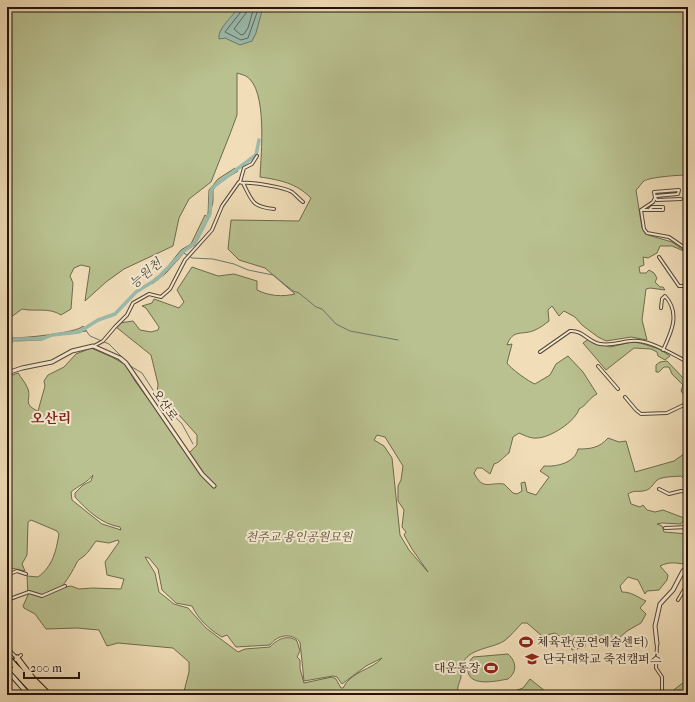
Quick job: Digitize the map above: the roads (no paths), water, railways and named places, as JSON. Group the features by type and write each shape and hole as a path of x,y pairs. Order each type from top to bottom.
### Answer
{"highway":[{"path":"19,657 33,679 49,695"},
{"path":"8,660 10,668 37,695"},
{"path":"10,668 44,695"}],"main road":[{"path":"10,668 29,695"}],"street":[{"path":"7,373 22,368 52,362 72,351 93,346 102,342 115,326 127,315 133,302 149,294 161,297 168,293 189,256 212,230 222,206 242,182 244,168 252,164 257,156"},
{"path":"242,182 249,182 262,186 281,186 293,192 303,202"},
{"path":"242,182 251,200 258,206 264,209 274,209"},
{"path":"642,210 655,198 656,196 678,194 679,191 654,192 655,198"},
{"path":"655,198 657,200 681,199"},
{"path":"642,210 650,209 652,207 663,208 663,210 650,209"},
{"path":"642,210 644,229 647,233 669,237 688,250"},
{"path":"659,257 679,286 683,286 688,283"},
{"path":"661,308 662,299 665,296 672,307 674,327 663,350"},
{"path":"540,352 570,331 575,331 583,333 598,344 615,345 638,341 663,350 688,362"},
{"name":"오산로","path":"93,346 125,361 202,474 214,486"},
{"path":"598,366 618,389"},
{"path":"625,397 641,414 667,413 688,403"},
{"path":"659,489 669,494 681,491 688,492"},
{"path":"665,528 688,527"},
{"path":"662,694 662,677 656,668 655,625 660,604 673,590 683,571 688,566"},
{"path":"7,575 17,571 26,574"},
{"path":"678,600 688,583"},
{"path":"7,600 29,592 42,596 65,586"},
{"path":"7,648 19,657 10,668"}],"water":[{"path":"239,7 263,7 256,33 252,41 240,45 225,38 219,39 220,31"}],"waterway":[{"name":"능원천","path":"7,342 18,339 42,339 52,335 79,332 98,320 115,314 136,292 157,279 184,251 195,243 210,214 211,191 213,187 256,155 259,140"},
{"path":"182,252 192,258 213,259 234,264 248,270 273,275 316,307 322,309 336,324 350,331 398,340"},
{"path":"7,304 10,308 12,340"},
{"path":"85,329 90,336 109,344 132,367 142,373 160,401 182,424 193,444"}],"tunnel":[{"path":"678,7 679,26 688,61"},
{"path":"684,7 688,38"}],"place":[{"name":"체육관(공연예술센터)","path":"526,642"},
{"name":"단국대학교 죽전캠퍼스","path":"532,659"},
{"name":"대운동장","path":"491,668"}],"district":[{"name":"오산리","path":"51,418"}],"park label":[{"name":"천주교 용인공원묘원","path":"299,537"}]}
